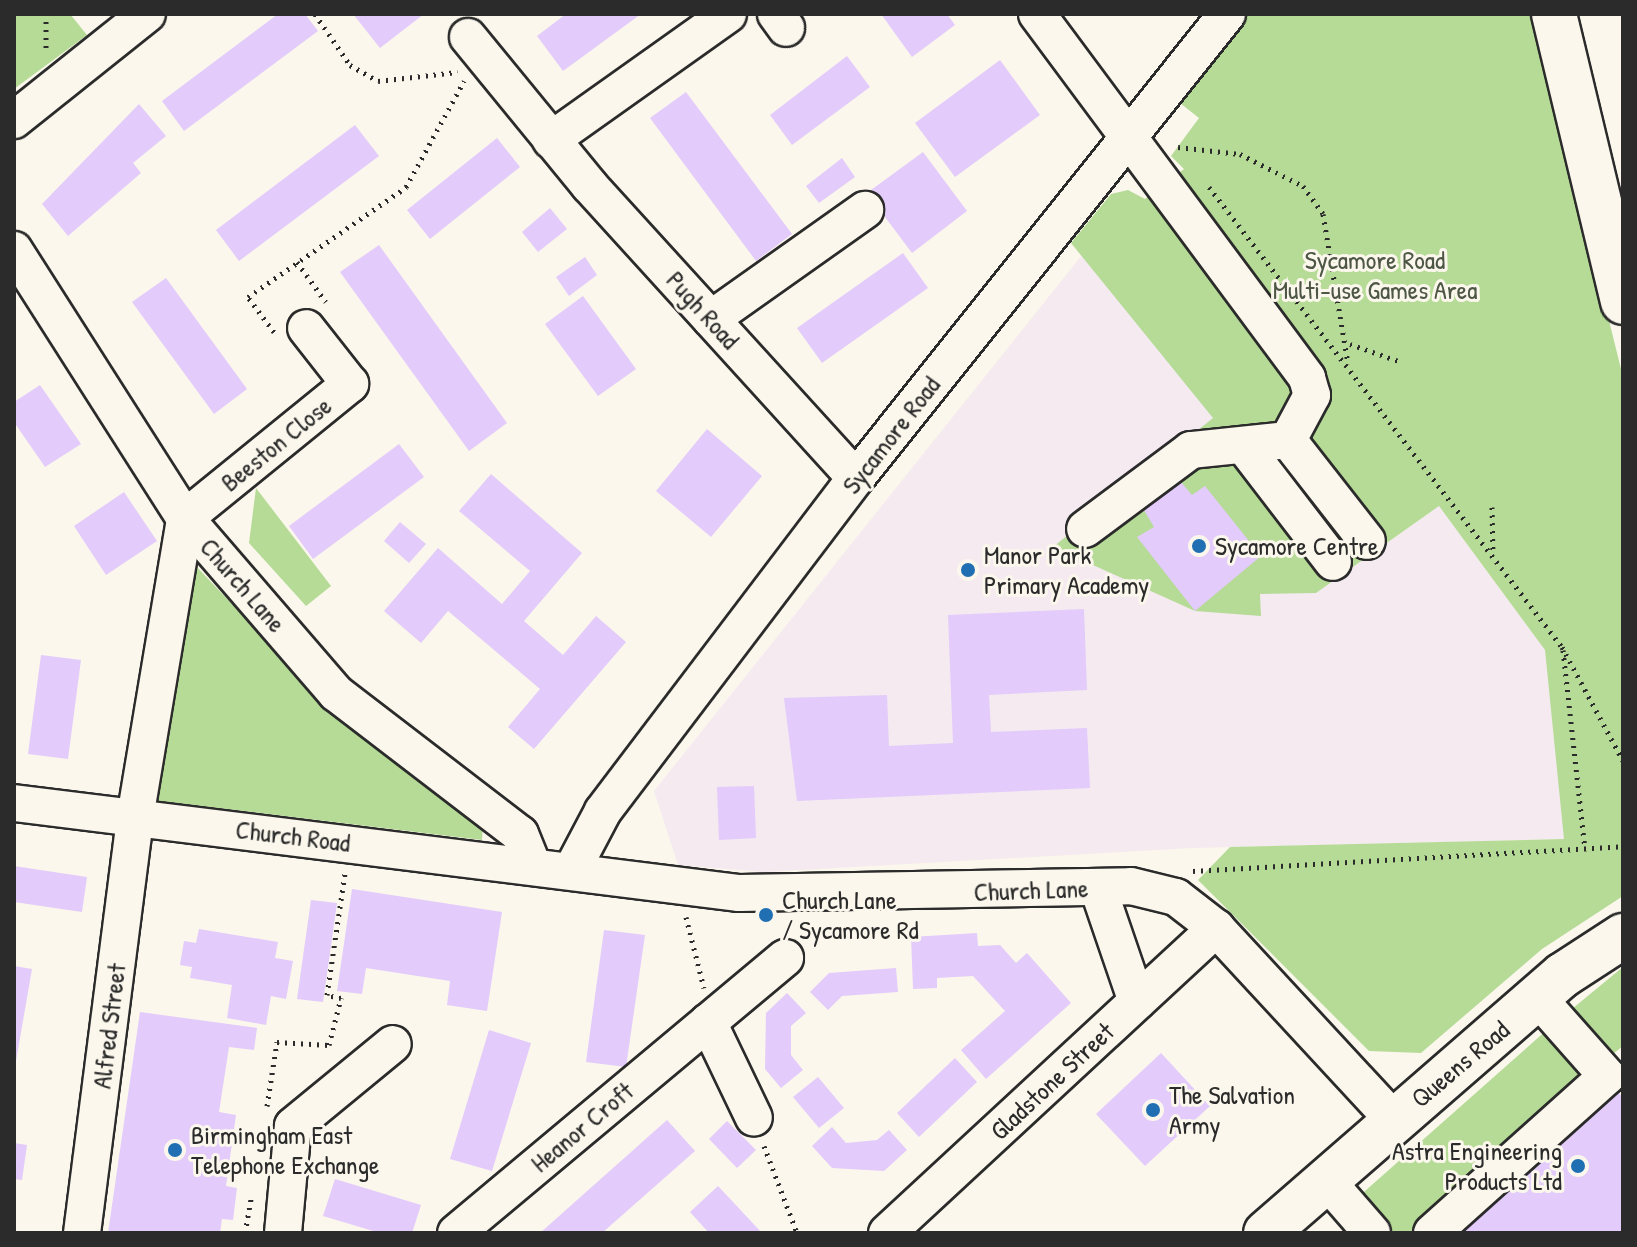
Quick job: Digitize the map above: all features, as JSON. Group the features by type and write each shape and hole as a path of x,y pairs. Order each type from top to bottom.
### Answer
{"main road":[{"path":"1554,14 1623,302"},
{"name":"Queens Road","path":"1266,1233 1537,997 1623,936"}],"street":[{"path":"14,120 147,14"},
{"path":"551,140 728,14"},
{"path":"1037,14 1127,140 1307,378 1312,395 1288,440"},
{"name":"Sycamore Road","path":"573,868 603,811 856,478 1227,14"},
{"name":"Pugh Road","path":"468,37 551,140 856,478"},
{"path":"711,319 865,210"},
{"name":"Church Lane","path":"14,250 185,518 336,693 520,834 532,863"},
{"name":"Beeston Close","path":"185,518 350,384 306,328"},
{"path":"1085,529 1180,456 1288,440"},
{"path":"1288,440 1367,541"},
{"path":"1244,446 1333,562"},
{"name":"Alfred Street","path":"82,1233 135,818 185,518"},
{"name":"Church Road","path":"14,803 573,868"},
{"name":"Church Lane","path":"573,868 739,893 1131,886 1176,897 1216,928 1394,1120"},
{"path":"1098,888 1137,1002"},
{"name":"Gladstone Street","path":"887,1233 1216,928"},
{"name":"Heanor Croft","path":"456,1233 785,958"},
{"path":"1432,1233 1607,1076 1537,997"},
{"path":"712,1018 754,1118"},
{"path":"283,1233 293,1126 393,1044"},
{"path":"1326,1180 1372,1233"}],"path":[{"path":"248,297 406,187 470,69 378,81 350,65 315,14"},
{"path":"1150,111 1187,159"},
{"path":"1178,147 1240,154 1303,186 1323,214 1335,312 1350,344 1348,365"},
{"path":"1206,183 1562,647 1623,761"},
{"path":"1350,344 1401,362"},
{"path":"1492,507 1493,557"},
{"path":"1562,647 1585,848"},
{"path":"265,1115 277,1042 329,1045 341,998 327,995 350,843"},
{"path":"1189,871 1623,846"},
{"path":"680,884 695,968 712,1018"},
{"path":"754,1118 797,1233"},
{"path":"245,1233 253,1189"}],"shaded area":[{"name":"Manor Park Primary Academy","path":"1082,255 1214,418 1054,547 1261,615 1259,593 1316,593 1439,506 1545,650 1565,839 1193,848 765,872 678,865 654,791"}],"green space":[{"path":"14,14 70,14 87,35 14,89"},
{"name":"Sycamore Road Multi-use Games Area","path":"1248,14 1533,14 1623,377 1623,896 1542,949 1421,1053 1369,1051 1198,880 1230,847 1564,839 1545,650 1439,506 1316,593 1260,594 1261,616 1195,611 1053,547 1213,418 1071,243 1111,194 1128,190 1145,199 1184,169 1171,156 1199,118 1180,103"},
{"path":"256,488 331,586 306,606 249,543"},
{"path":"195,565 330,708 483,825 482,840 152,800"},
{"path":"1623,967 1623,1046 1608,1058 1567,1013"},
{"path":"1549,1028 1589,1075 1411,1233 1387,1233 1356,1199"}],"building":[{"path":"278,14 305,14 318,31 184,131 162,101"},
{"path":"353,14 424,14 380,48"},
{"path":"566,14 641,14 563,71 537,36"},
{"path":"881,14 947,14 955,25 912,57"},
{"path":"847,56 870,87 792,145 770,115"},
{"path":"1000,60 1040,115 955,177 915,123"},
{"path":"686,92 792,234 756,261 650,118"},
{"path":"139,104 166,136 133,163 141,173 68,236 42,204"},
{"path":"355,125 379,156 239,261 216,230"},
{"path":"497,138 520,167 430,239 407,210"},
{"path":"923,152 967,211 912,253 867,193"},
{"path":"842,158 855,177 819,203 806,186"},
{"path":"550,208 567,229 538,252 522,232"},
{"path":"379,245 507,423 469,451 340,272"},
{"path":"903,253 928,288 822,363 797,328"},
{"path":"585,257 597,275 569,296 556,277"},
{"path":"166,278 247,389 214,414 132,302"},
{"path":"583,296 636,369 598,396 545,324"},
{"path":"40,385 81,444 45,467 14,422 14,402"},
{"path":"707,429 762,476 711,537 656,491"},
{"path":"399,444 424,477 313,559 289,526"},
{"name":"Sycamore Centre","path":"1169,468 1192,495 1205,486 1261,556 1195,611 1137,537 1154,527 1135,495"},
{"path":"491,474 582,553 524,621 563,655 596,616 626,642 534,749 508,727 540,689 448,611 421,643 384,611 438,548 502,604 530,571 459,511"},
{"path":"124,492 157,541 106,575 74,526"},
{"path":"400,522 426,544 409,563 384,541"},
{"path":"1084,609 1087,690 989,695 991,732 1087,728 1090,788 797,801 784,698 887,695 889,746 953,743 948,615"},
{"path":"41,655 81,660 68,759 28,754"},
{"path":"754,786 756,838 719,840 717,787"},
{"path":"14,866 87,877 82,912 14,902"},
{"path":"352,889 502,912 487,1011 447,1005 450,981 366,968 362,994 337,991"},
{"path":"311,900 337,903 323,1002 297,999"},
{"path":"199,929 278,942 275,958 293,961 286,999 271,996 266,1025 227,1018 232,985 190,978 192,967 180,965 184,941 196,943"},
{"path":"604,930 645,935 626,1067 586,1062"},
{"path":"977,933 978,946 1000,945 1016,963 1027,953 1071,1003 986,1079 961,1050 1005,1011 973,976 937,978 937,988 913,989 911,937"},
{"path":"14,966 32,969 16,1061 14,1061"},
{"path":"896,968 898,992 842,996 828,1010 810,992 829,973"},
{"path":"787,993 806,1013 791,1026 791,1055 803,1070 781,1088 765,1069 766,1013"},
{"name":"Birmingham East Telephone Exchange","path":"140,1012 257,1028 254,1050 229,1047 219,1112 236,1115 226,1186 237,1188 233,1220 222,1219 220,1233 108,1233"},
{"path":"489,1030 531,1043 492,1171 450,1159"},
{"name":"The Salvation Army","path":"1161,1053 1210,1106 1145,1166 1096,1114"},
{"path":"955,1058 977,1082 919,1137 897,1113"},
{"path":"818,1077 844,1108 819,1128 793,1097"},
{"name":"Astra Engineering Products Ltd","path":"1617,1091 1623,1098 1623,1233 1456,1233"},
{"path":"667,1120 695,1151 602,1233 540,1233"},
{"path":"727,1121 756,1150 737,1168 709,1139"},
{"path":"832,1127 846,1143 877,1140 889,1130 907,1150 884,1171 832,1168 812,1146"},
{"path":"14,1143 27,1145 22,1180 14,1179"},
{"path":"335,1179 421,1205 412,1233 380,1233 323,1216"},
{"path":"718,1186 762,1233 709,1233 690,1212"}],"place":[{"name":"Sycamore Centre","path":"1199,546"},
{"name":"Manor Park Primary Academy","path":"968,570"},
{"name":"Church Lane / Sycamore Rd","path":"766,915"},
{"name":"The Salvation Army","path":"1153,1110"},
{"name":"Birmingham East Telephone Exchange","path":"175,1150"},
{"name":"Astra Engineering Products Ltd","path":"1578,1166"}]}
